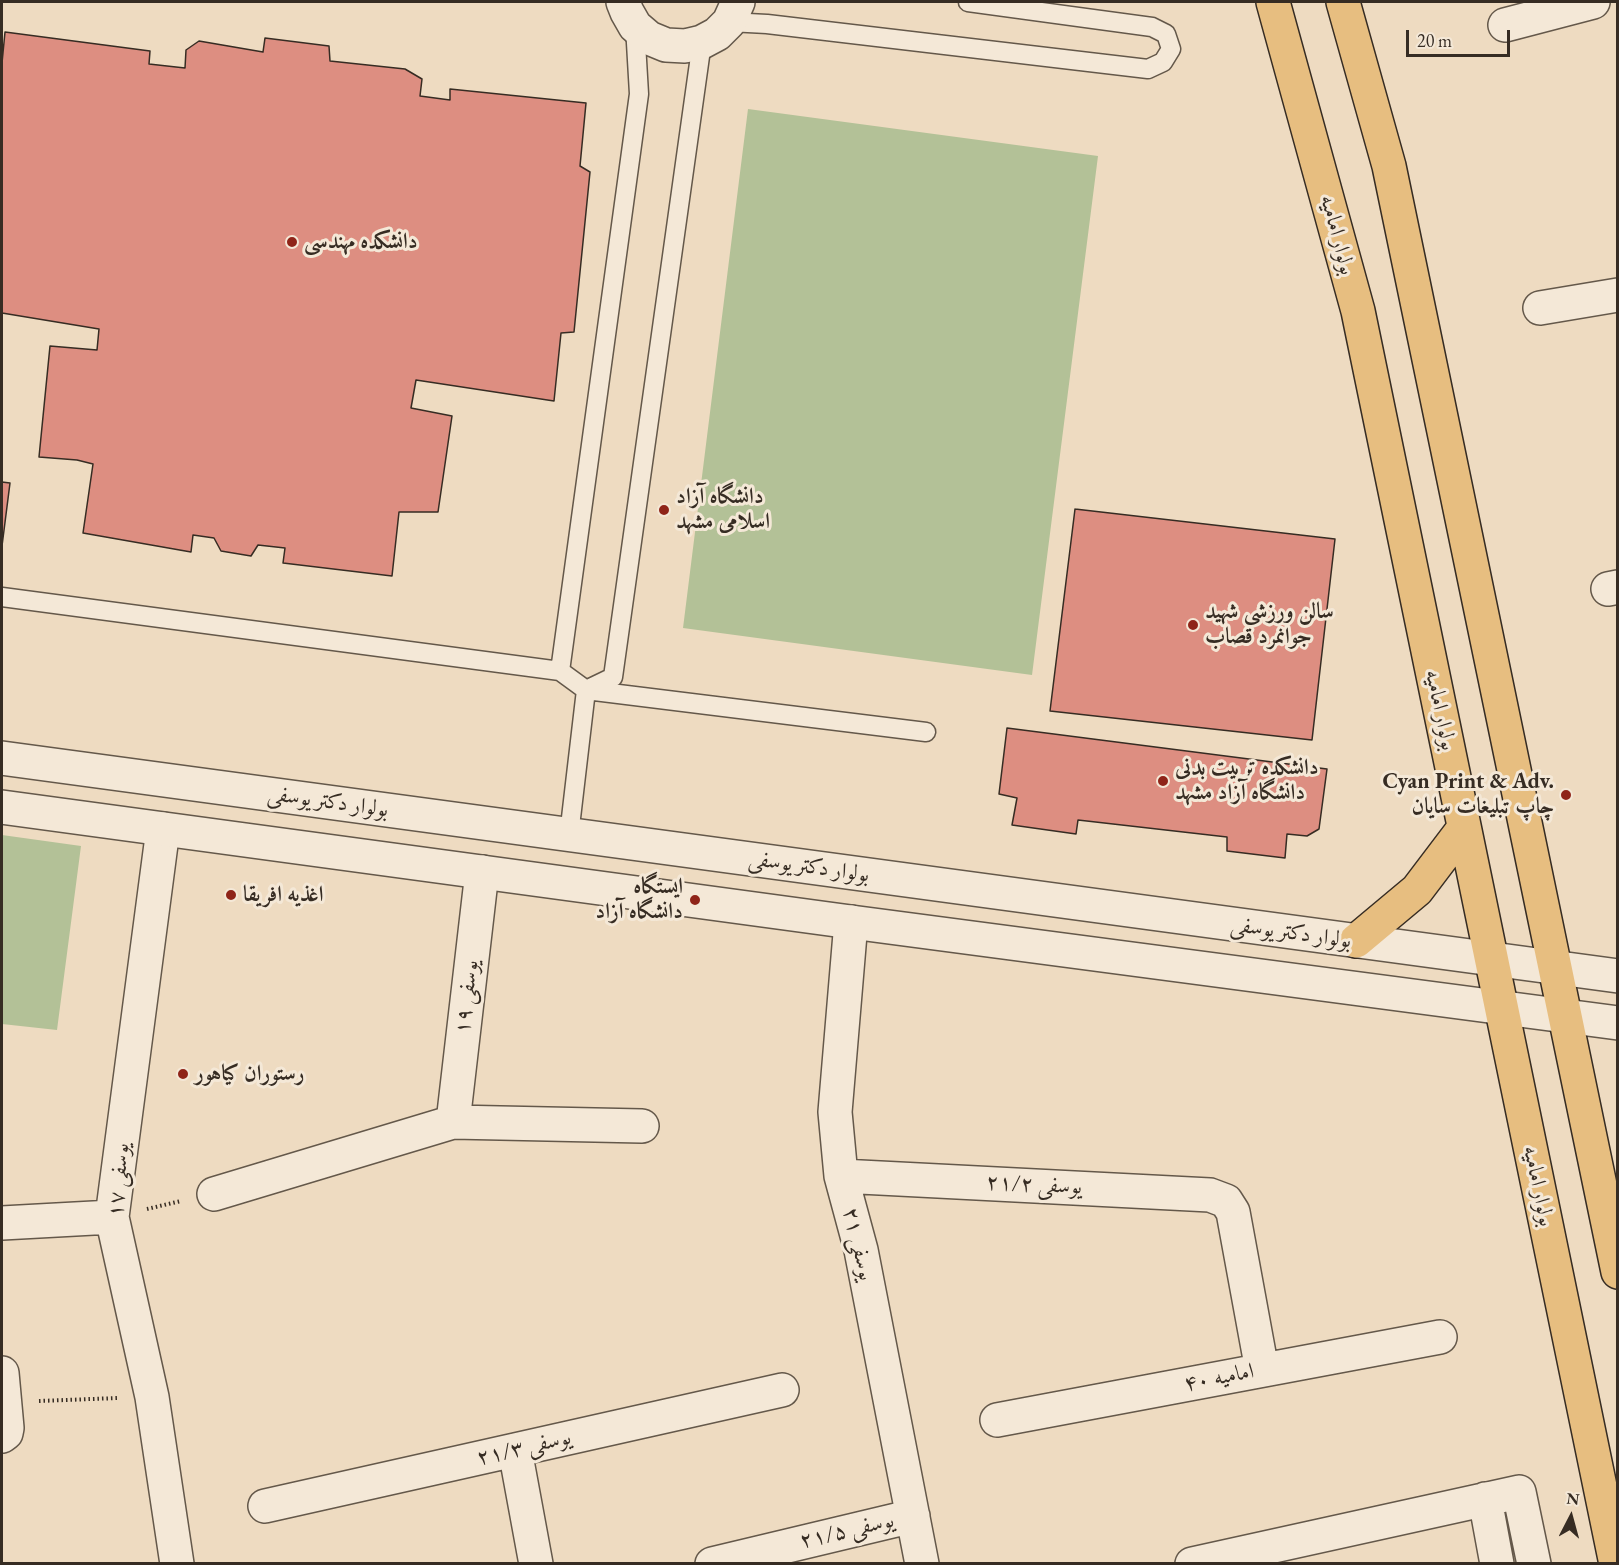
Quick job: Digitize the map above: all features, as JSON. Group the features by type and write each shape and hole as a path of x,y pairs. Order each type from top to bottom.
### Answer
{"main road":[{"name":"بولوار امامیه","path":"1273,2 1358,311 1616,1563"},
{"path":"1343,2 1389,166 1617,1272"},
{"path":"1356,941 1416,890 1464,828"}],"street":[{"path":"1505,25 1593,2"},
{"path":"629,14 649,38 666,45 685,46 702,42 717,34 734,12"},
{"path":"1540,308 1617,294"},
{"name":"بولوار دکتر یوسفی","path":"2,758 1617,976"},
{"name":"بولوار دکتر یوسفی","path":"2,807 1617,1023"},
{"name":"یوسفی ۱۷","path":"163,829 112,1217 152,1397 177,1563"},
{"name":"یوسفی ۱۹","path":"453,1122 482,872"},
{"name":"یوسفی ۲۱","path":"851,922 835,1112 841,1176 861,1250 922,1563"},
{"path":"214,1194 453,1122 642,1126"},
{"name":"یوسفی ۲۱/۲","path":"841,1176 1210,1195 1226,1201 1233,1212 1262,1370"},
{"path":"2,1223 112,1217"},
{"name":"امامیه ۴۰","path":"998,1420 1440,1337"},
{"path":"2,1436 8,1428 3,1388"},
{"name":"یوسفی ۲۱/۳","path":"265,1506 782,1390"},
{"path":"515,1450 536,1563"},
{"path":"1192,1563 1519,1492 1534,1563"},
{"path":"1485,1499 1497,1563"},
{"name":"یوسفی ۲۱/۵","path":"712,1563 913,1516"}],"lane":[{"path":"734,12 767,24 1148,69 1163,62 1171,49 1166,34 1152,27 969,2"},
{"path":"560,671 639,94 629,14"},
{"path":"586,690 613,677 702,42"},
{"path":"2,597 560,671 586,690 926,732"},
{"path":"569,835 586,690"}],"path":[{"path":"112,1217 214,1194"},
{"path":"3,1388 152,1397"}],"green space":[{"path":"748,109 1098,156 1032,675 683,628"},
{"path":"2,835 81,846 57,1030 2,1024"}],"building":[{"name":"دانشکده مهندسی","path":"5,32 150,51 149,64 185,68 186,50 199,41 263,52 265,38 329,46 330,61 405,69 422,79 420,96 450,100 450,89 586,103 580,166 590,172 574,332 561,333 554,401 416,380 411,408 452,416 438,512 399,512 392,576 283,563 285,548 258,545 251,556 221,551 214,538 193,535 191,552 83,533 93,464 77,460 39,457 50,346 97,350 99,329 2,313 2,63"},
{"path":"2,482 10,483 2,546"},
{"name":"سالن ورزشی شهید جوانمرد قصاب","path":"1075,509 1335,539 1312,740 1050,711"},
{"name":"دانشکده تربیت بدنی دانشگاه آزاد مشهد","path":"1007,728 1327,769 1319,829 1307,836 1287,834 1285,858 1227,851 1227,837 1078,820 1076,834 1012,825 1017,798 999,794"}],"place":[{"name":"دانشکده مهندسی","path":"292,242"},
{"name":"دانشگاه آزاد اسلامی مشهد","path":"664,510"},
{"name":"سالن ورزشی شهید جوانمرد قصاب","path":"1193,625"},
{"name":"دانشکده تربیت بدنی دانشگاه آزاد مشهد","path":"1163,781"},
{"name":"Cyan Print & Adv. چاپ تبلیغات سایان","path":"1566,795"},
{"name":"اغذیه افریقا","path":"231,895"},
{"name":"ایستگاه دانشگاه آزاد","path":"695,900"},
{"name":"رستوران کیاهور","path":"183,1074"}]}
